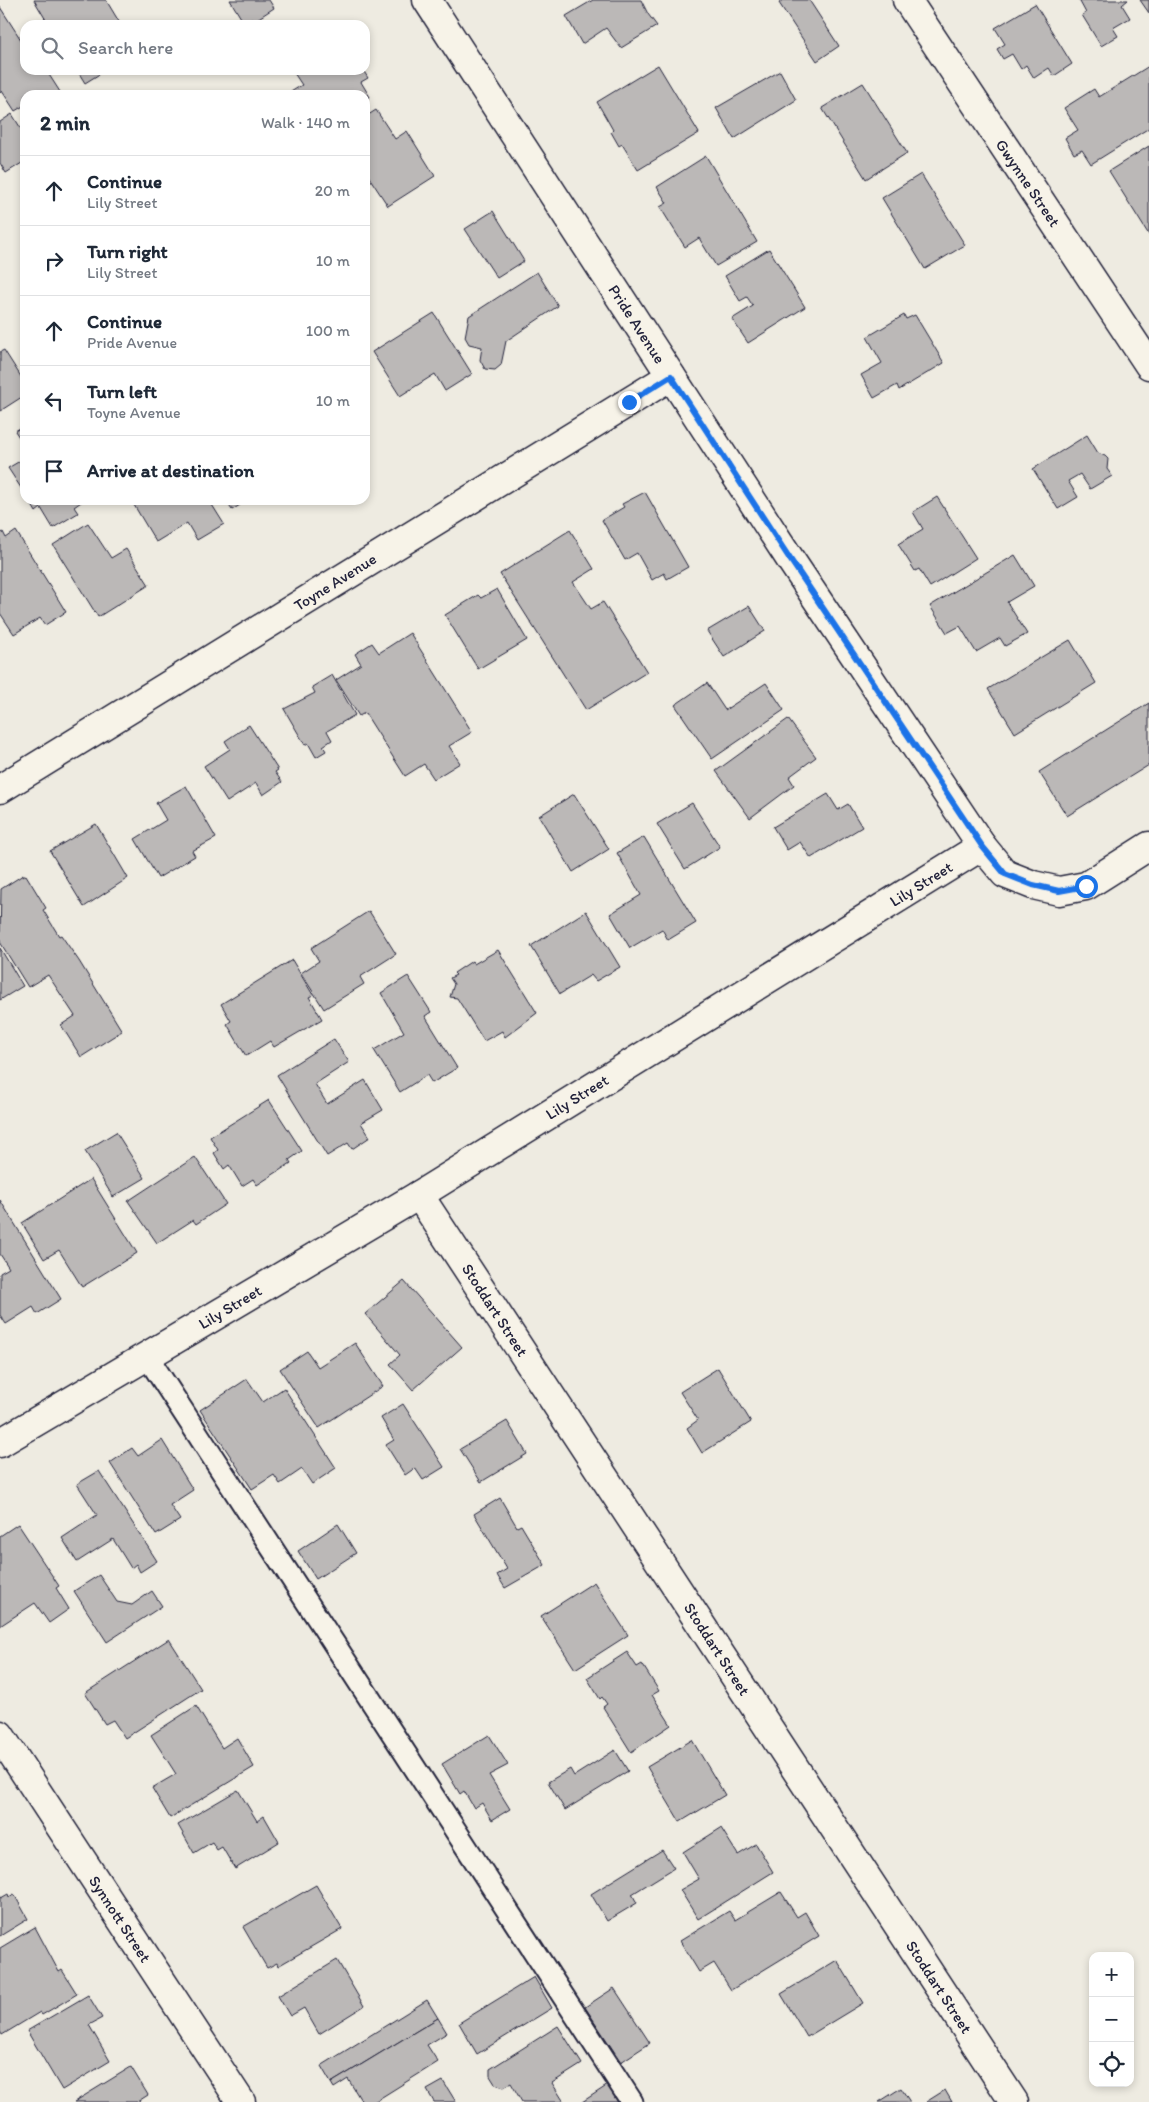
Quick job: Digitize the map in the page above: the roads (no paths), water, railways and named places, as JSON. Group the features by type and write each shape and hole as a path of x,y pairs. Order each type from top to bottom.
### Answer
{"street":[{"name":"Pride Avenue","path":"426,0 790,559 982,846"},
{"name":"Gwynne Street","path":"906,0 1149,365"},
{"name":"Toyne Avenue","path":"0,788 671,376"},
{"path":"982,846 1005,874 1033,885 1059,891 1086,886 1149,846"},
{"name":"Lily Street","path":"0,1443 419,1195 982,846"},
{"name":"Stoddart Street","path":"419,1195 1014,2102"},
{"name":"Synnott Street","path":"0,1735 241,2102"}],"lane":[{"path":"147,1356 632,2102"}]}
